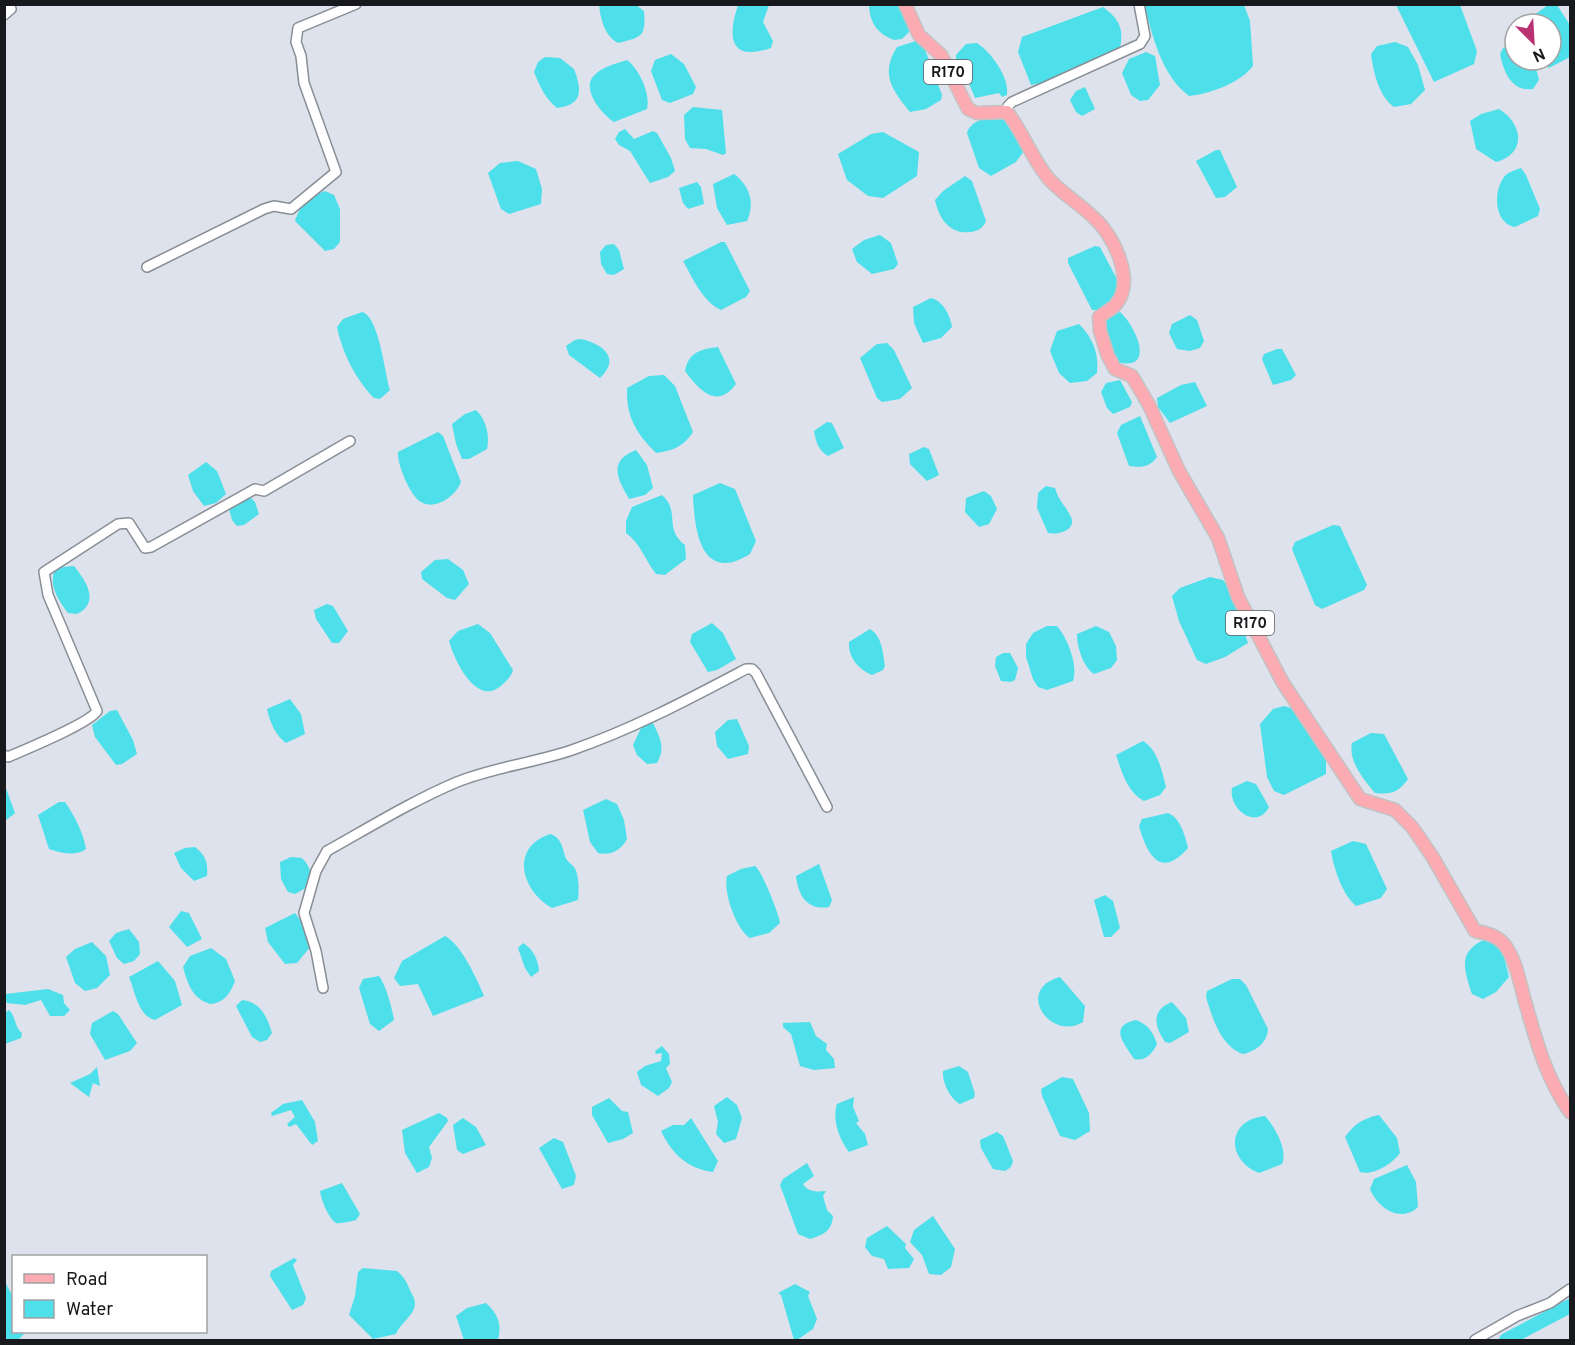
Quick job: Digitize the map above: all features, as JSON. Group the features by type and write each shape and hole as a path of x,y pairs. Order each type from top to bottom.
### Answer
{"main road":[{"name":"R170","path":"904,4 919,34 941,55 968,109 977,113 1007,112 1026,147 1048,179 1095,218 1117,251 1124,274 1123,290 1116,304 1099,317 1100,331 1108,356 1115,369 1132,376 1149,405 1179,471 1218,538 1238,597 1268,658 1360,800 1395,810 1432,856 1475,931 1493,935 1504,944 1518,974 1544,1066 1557,1094 1570,1112"}],"street":[{"path":"4,15 10,9 9,4"},
{"path":"147,267 264,209 274,206 291,209 336,172 304,83 301,56 295,35 298,28 356,4"},
{"path":"1007,112 1012,102 1140,44 1145,36 1138,4"},
{"path":"4,755 8,757 37,745 96,715 97,711 48,596 44,572 118,524 129,524 145,548 151,547 255,489 264,492 350,441"},
{"path":"323,988 316,951 304,913 316,871 327,850 459,781 508,765 569,751 620,732 696,697 746,669 756,672 827,807"},
{"path":"1475,1341 1517,1316 1550,1303 1570,1289"}],"water":[{"path":"599,5 636,5 644,11 643,31 637,37 618,43 609,36 604,27"},
{"path":"738,5 769,5 763,22 773,41 771,48 747,52 735,44 733,28"},
{"path":"901,5 911,30 902,39 894,40 883,35 871,18 869,6"},
{"path":"1144,5 1244,5 1250,21 1253,66 1240,78 1224,87 1189,96 1171,77 1159,54"},
{"path":"1396,5 1460,5 1477,51 1474,64 1434,82"},
{"path":"1548,5 1557,5 1562,12 1538,12"},
{"path":"1103,7 1119,24 1120,48 1052,81 1031,85 1018,52 1022,37"},
{"path":"1563,14 1570,25 1570,57 1563,61"},
{"path":"916,41 924,47 942,95 941,100 926,109 910,112 893,89 889,65 897,47"},
{"path":"1395,42 1408,47 1418,65 1425,90 1411,104 1394,107 1384,97 1375,76 1371,54 1377,46"},
{"path":"977,43 1003,73 1007,95 1002,97 999,93 975,98 965,74 961,75 956,63 956,55 966,44"},
{"path":"1503,48 1503,64 1500,54"},
{"path":"1146,52 1155,56 1160,85 1148,100 1140,101 1131,95 1122,73 1129,59"},
{"path":"671,54 684,64 696,87 693,94 670,103 662,100 651,71 655,60"},
{"path":"545,57 560,58 574,69 579,90 572,104 557,108 543,92 534,72 538,62"},
{"path":"627,60 636,69 643,82 647,96 647,109 614,122 595,103 590,84 599,71"},
{"path":"1506,72 1537,72 1539,80 1533,89 1526,89 1514,84"},
{"path":"1085,87 1095,109 1082,116 1076,112 1070,100 1076,91"},
{"path":"693,107 722,110 726,153 723,155 706,149 690,148 685,139 684,115"},
{"path":"1499,109 1513,122 1518,137 1513,152 1496,162 1476,149 1470,121 1481,114"},
{"path":"994,116 1007,119 1024,151 1016,162 991,176 979,168 967,133 974,123"},
{"path":"625,129 634,139 653,131 657,133 671,158 675,171 668,177 650,183 630,151 619,145 615,139 619,132"},
{"path":"883,132 919,152 917,176 883,198 868,196 847,180 838,154 871,134"},
{"path":"1220,150 1237,187 1225,197 1216,198 1196,161"},
{"path":"518,161 536,169 542,189 541,204 509,214 501,209 488,173 500,163"},
{"path":"1521,168 1540,209 1538,216 1515,227 1503,220 1499,213 1497,198 1500,183 1504,177"},
{"path":"734,174 744,184 750,195 751,208 747,221 727,225 717,208 713,184"},
{"path":"965,176 972,181 986,221 980,229 971,232 951,228 939,213 935,200 943,191"},
{"path":"697,182 701,187 704,204 688,209 683,203 679,188"},
{"path":"325,191 334,195 340,209 340,242 334,249 325,251 295,221 306,202"},
{"path":"880,235 891,243 898,264 894,269 872,274 857,262 852,249 864,240"},
{"path":"725,242 750,291 746,297 721,310 703,295 683,261"},
{"path":"614,244 619,250 624,269 614,275 607,274 601,264 600,252 606,245"},
{"path":"1095,246 1100,247 1119,283 1116,297 1098,310 1092,310 1068,263 1068,258"},
{"path":"931,298 945,309 952,327 941,338 923,343 914,323 913,307"},
{"path":"362,312 368,316 377,334 390,390 380,399 374,398 367,391 356,374 346,356 337,327 343,319"},
{"path":"1120,312 1126,318 1139,346 1136,360 1129,363 1117,362 1102,328 1106,317"},
{"path":"1190,315 1197,320 1204,341 1200,348 1190,351 1177,349 1169,333 1172,324"},
{"path":"1079,324 1094,346 1097,373 1087,381 1070,383 1059,373 1050,351 1057,331"},
{"path":"581,339 596,344 607,353 609,364 600,378 569,355 566,346"},
{"path":"887,343 894,350 912,388 900,399 882,402 877,398 860,358 877,344"},
{"path":"718,347 736,384 722,396 715,396 702,390 685,371 689,360 696,353"},
{"path":"1282,349 1296,375 1291,380 1273,385 1262,359 1264,354"},
{"path":"664,375 675,386 693,432 678,447 656,453 638,431 630,416 627,388 649,376"},
{"path":"1120,380 1132,402 1130,407 1113,414 1107,408 1101,392 1106,383"},
{"path":"1195,382 1207,406 1170,423 1158,407 1157,398 1181,385"},
{"path":"476,410 486,428 487,449 469,459 462,459 452,424 465,414"},
{"path":"1140,416 1157,457 1145,466 1129,466 1117,433 1121,425"},
{"path":"827,422 832,423 844,448 828,456 818,445 814,431"},
{"path":"438,432 443,436 461,482 449,497 430,505 418,500 411,491 402,470 398,452"},
{"path":"924,447 929,449 939,475 927,481 910,464 909,454"},
{"path":"636,450 647,465 653,488 645,495 629,499 621,484 618,465 627,454"},
{"path":"206,462 217,471 226,494 216,503 204,506 193,491 188,475"},
{"path":"720,483 735,489 756,541 750,554 727,563 715,561 707,555 698,536 694,514 693,495"},
{"path":"1046,486 1055,488 1071,517 1071,526 1065,531 1048,533 1037,508 1038,493"},
{"path":"984,491 991,496 997,509 989,524 979,527 965,512 966,498"},
{"path":"662,495 671,508 673,526 678,539 685,545 686,559 665,575 656,574 639,547 626,533 626,521 632,507"},
{"path":"249,496 255,502 259,514 244,525 237,526 232,520 229,509"},
{"path":"1333,525 1340,526 1367,585 1364,590 1322,609 1315,605 1292,549 1295,542"},
{"path":"448,559 463,570 469,584 455,600 447,598 422,579 421,572 435,560"},
{"path":"74,566 87,585 90,598 84,609 77,614 68,613 56,594 53,583 54,572 63,567"},
{"path":"1210,577 1223,580 1230,590 1248,643 1225,657 1206,664 1197,660 1179,621 1172,596 1180,588"},
{"path":"327,604 333,606 348,631 339,643 332,643 316,619 314,610"},
{"path":"712,623 723,633 736,659 717,670 708,672 690,642 692,634"},
{"path":"478,624 490,633 513,670 507,680 493,691 484,691 468,680 456,660 449,641 458,631"},
{"path":"1047,626 1057,626 1065,638 1073,660 1074,675 1073,681 1047,690 1038,687 1033,679 1026,657 1026,644 1033,633"},
{"path":"1096,626 1109,632 1116,646 1117,660 1111,668 1094,674 1081,656 1077,634"},
{"path":"870,629 879,640 885,666 883,670 872,675 855,662 849,647 849,642"},
{"path":"1003,653 1010,653 1018,668 1015,680 1011,682 1001,681 995,666 996,657"},
{"path":"290,699 301,714 305,734 286,743 274,728 267,709"},
{"path":"1284,706 1294,709 1326,755 1326,774 1284,795 1274,791 1267,777 1260,724 1273,709"},
{"path":"117,710 133,740 137,754 122,764 116,765 95,737 92,725 110,711"},
{"path":"737,719 749,746 748,754 728,759 717,746 715,732 728,720"},
{"path":"653,723 662,748 657,763 647,764 637,755 633,745 642,726"},
{"path":"1371,733 1384,734 1408,779 1394,792 1375,793 1362,776 1352,757 1352,743"},
{"path":"1143,741 1156,755 1166,787 1160,795 1144,801 1129,787 1116,755"},
{"path":"1247,781 1256,784 1269,807 1264,814 1258,817 1244,814 1234,803 1232,788"},
{"path":"4,783 15,813 5,821"},
{"path":"606,799 617,804 624,820 627,839 615,851 603,854 598,853 590,842 583,810"},
{"path":"59,802 65,802 72,812 86,849 68,854 49,849 38,815"},
{"path":"1168,813 1179,823 1188,848 1170,862 1162,862 1156,860 1151,854 1139,826 1142,819"},
{"path":"550,834 560,842 578,878 578,900 552,908 533,891 524,870 529,849 537,841"},
{"path":"1353,841 1366,844 1387,889 1381,898 1356,906 1339,881 1331,851"},
{"path":"195,847 202,853 207,863 207,876 194,881 181,868 174,853"},
{"path":"291,857 302,858 309,867 311,877 311,885 295,894 288,892 281,879 280,862"},
{"path":"819,864 832,900 829,907 821,908 809,904 797,883 796,876"},
{"path":"755,866 769,892 780,923 769,933 750,938 740,927 732,910 726,883 727,876 741,869"},
{"path":"1105,895 1113,901 1120,928 1111,937 1104,937 1094,900"},
{"path":"181,911 189,913 202,939 187,947 169,927"},
{"path":"295,913 305,927 311,946 297,963 285,964 268,942 265,928"},
{"path":"129,929 139,942 140,954 134,961 124,964 117,958 109,941 116,933"},
{"path":"445,936 463,954 484,996 433,1016 418,984 400,986 394,978 402,961"},
{"path":"1486,939 1496,943 1504,957 1509,977 1496,992 1483,999 1472,994 1465,962 1470,949"},
{"path":"92,942 106,956 110,975 97,988 85,991 75,983 66,957 75,949"},
{"path":"523,943 532,951 537,962 539,971 531,977 518,948"},
{"path":"211,948 226,959 235,981 226,997 210,1004 199,998 192,990 183,967 190,956"},
{"path":"158,961 175,981 182,1005 155,1020 149,1018 141,1008 129,977"},
{"path":"379,976 394,1020 379,1031 370,1024 359,988 363,979"},
{"path":"1060,977 1085,1006 1083,1022 1071,1026 1059,1025 1049,1020 1042,1012 1038,1002 1040,992 1046,983"},
{"path":"1232,979 1240,979 1246,985 1268,1029 1266,1038 1260,1046 1243,1054 1235,1050 1223,1038 1206,997 1207,991"},
{"path":"48,989 63,995 64,1003 70,1010 64,1016 50,1016 41,1000 25,1005 7,1003 5,1000 5,994"},
{"path":"242,1000 254,1004 262,1011 272,1033 267,1040 260,1042 252,1037 236,1006"},
{"path":"1172,1002 1186,1018 1189,1032 1170,1043 1165,1042 1161,1036 1156,1019 1160,1009"},
{"path":"9,1010 22,1033 21,1038 5,1044 5,1013"},
{"path":"113,1011 118,1014 137,1043 130,1051 105,1060 90,1034 92,1023"},
{"path":"1136,1020 1150,1029 1157,1044 1148,1056 1138,1060 1134,1059 1126,1047 1120,1031 1122,1026"},
{"path":"810,1022 816,1036 827,1044 826,1050 834,1059 835,1068 814,1070 800,1066 791,1034 783,1027 783,1023"},
{"path":"662,1046 669,1054 670,1064 666,1068 672,1082 669,1088 658,1096 641,1085 637,1072 645,1066 661,1061 662,1053 656,1054 655,1051"},
{"path":"959,1066 968,1072 975,1094 974,1098 960,1104 950,1094 943,1075 943,1071"},
{"path":"97,1067 100,1086 93,1083 89,1097 70,1083 90,1074"},
{"path":"1062,1077 1073,1079 1089,1113 1090,1131 1075,1140 1060,1136 1042,1096 1041,1089"},
{"path":"727,1097 737,1105 742,1118 736,1139 724,1143 716,1134 718,1122 714,1106"},
{"path":"854,1097 853,1107 859,1121 856,1123 865,1134 868,1145 849,1152 837,1129 835,1116 837,1104"},
{"path":"609,1098 622,1111 628,1112 633,1133 623,1139 608,1143 592,1115 592,1107"},
{"path":"302,1100 315,1122 318,1141 312,1145 296,1124 289,1127 287,1124 295,1117 291,1110 272,1116 271,1113 283,1104"},
{"path":"439,1113 448,1121 429,1147 432,1158 429,1167 417,1173 405,1153 402,1130"},
{"path":"1379,1115 1397,1138 1400,1153 1382,1168 1371,1172 1360,1172 1345,1137 1360,1122"},
{"path":"1265,1116 1280,1139 1283,1158 1282,1164 1259,1173 1248,1167 1241,1159 1236,1150 1235,1141 1237,1132 1243,1125 1252,1119"},
{"path":"463,1118 476,1127 486,1145 463,1154 457,1150 453,1125"},
{"path":"691,1118 718,1161 713,1172 688,1164 670,1147 661,1131 673,1125 684,1125"},
{"path":"997,1132 1003,1136 1013,1161 1011,1167 1005,1171 993,1169 981,1148 980,1140"},
{"path":"554,1138 563,1142 576,1176 574,1185 562,1189 539,1148"},
{"path":"807,1163 814,1176 803,1184 810,1190 826,1191 823,1196 827,1210 833,1216 826,1232 810,1239 798,1234 780,1185 783,1179"},
{"path":"1407,1165 1416,1182 1418,1207 1411,1212 1397,1214 1378,1202 1370,1189 1374,1179"},
{"path":"342,1183 360,1214 356,1220 336,1223 323,1203 320,1191"},
{"path":"933,1216 955,1249 951,1267 941,1275 929,1274 922,1255 910,1242 914,1230"},
{"path":"887,1226 906,1244 905,1248 914,1259 909,1268 888,1269 884,1259 872,1256 865,1247 867,1238"},
{"path":"294,1258 297,1260 293,1265 306,1298 303,1305 292,1310 270,1276 271,1271"},
{"path":"363,1268 397,1271 407,1283 415,1307 396,1334 373,1339 349,1315 355,1296 358,1272"},
{"path":"4,1280 12,1295 12,1333 25,1333 19,1339 5,1340"},
{"path":"795,1284 810,1292 808,1296 817,1319 813,1329 797,1340 794,1340 781,1295 778,1293"},
{"path":"486,1303 494,1311 498,1320 500,1329 498,1340 464,1340 456,1316 467,1308"}],"waterway":[{"path":"1506,1340 1570,1306"}]}
